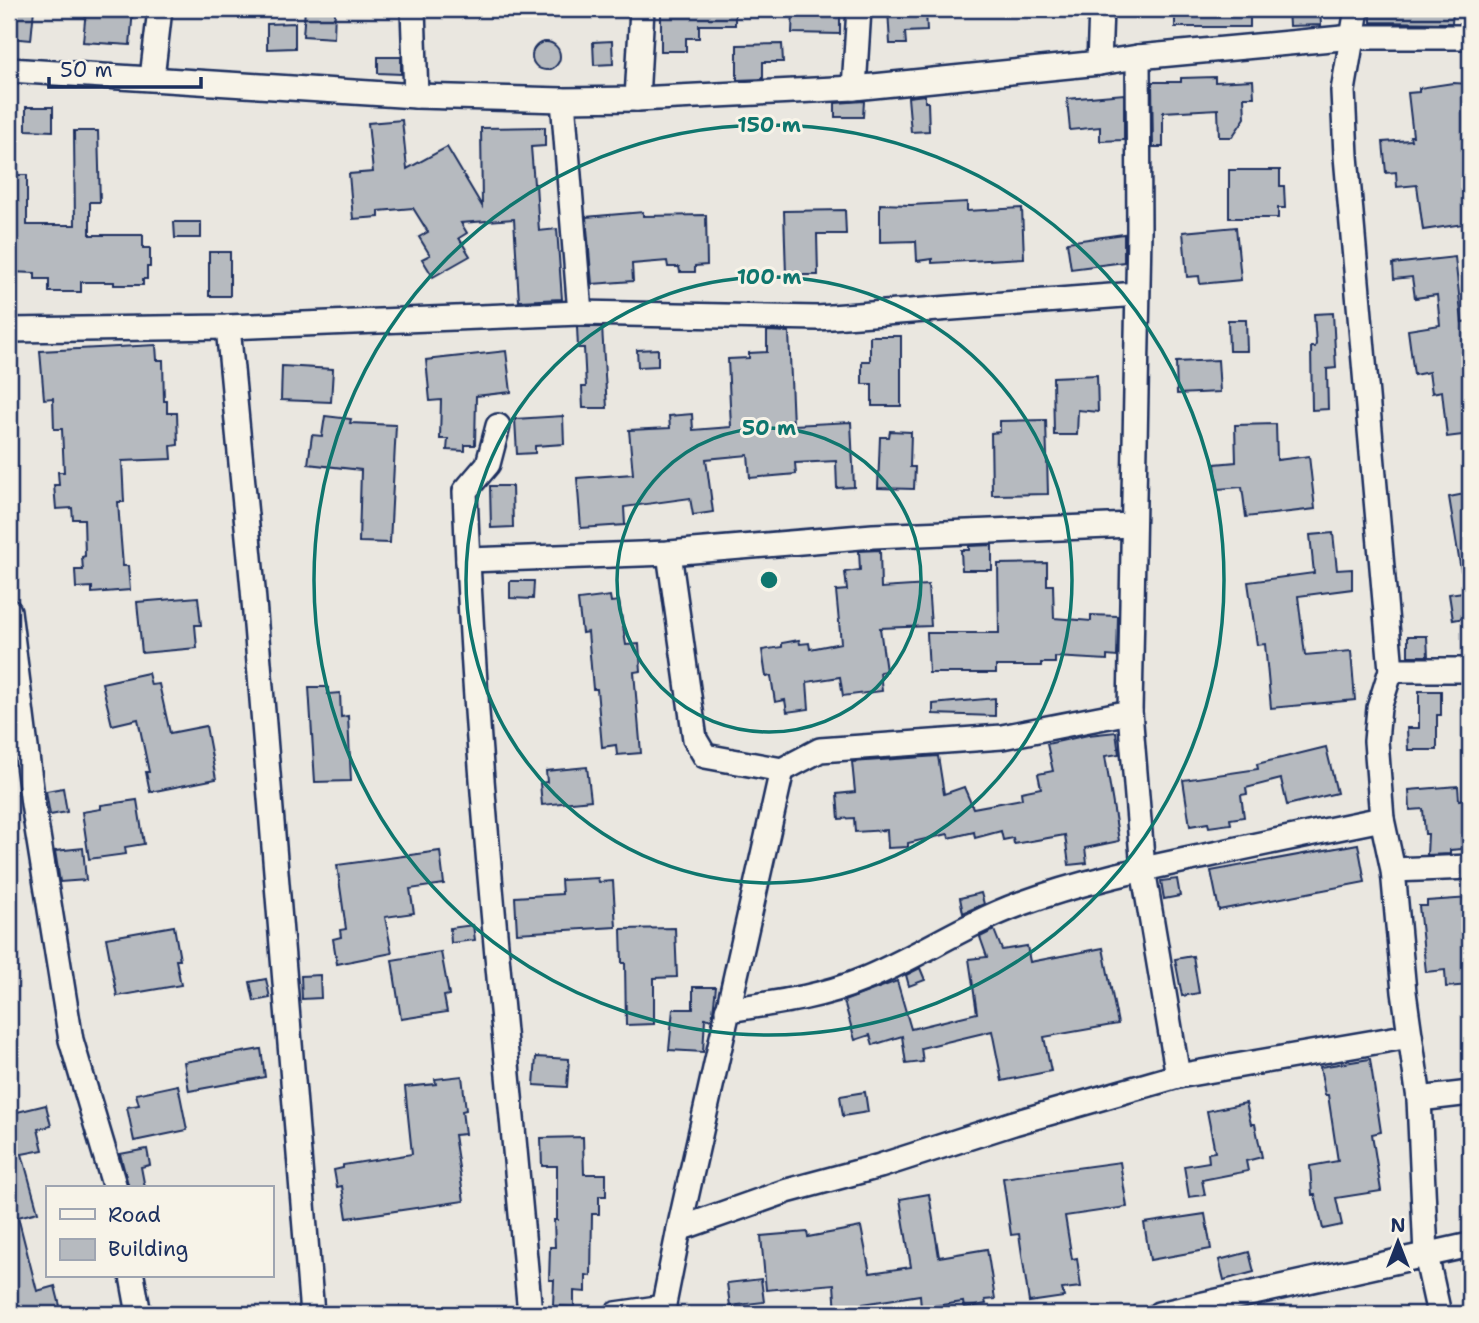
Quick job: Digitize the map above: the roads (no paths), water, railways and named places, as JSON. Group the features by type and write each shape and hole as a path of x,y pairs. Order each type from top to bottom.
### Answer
{"street":[{"path":"152,78 160,9"},
{"path":"414,9 416,96"},
{"path":"637,99 642,9"},
{"path":"854,88 859,9"},
{"path":"1099,63 1101,9"},
{"path":"1357,9 1343,91 1346,156 1391,670 1380,708 1376,741 1382,819 1393,870 1419,1099 1426,1255 1439,1314"},
{"path":"9,71 416,96 637,99 854,88 1353,37 1470,37"},
{"path":"1138,57 1130,712 1143,869 1178,1076"},
{"path":"564,100 580,313"},
{"path":"9,330 228,327 580,313 818,318 1137,294"},
{"path":"228,327 254,602 312,1314"},
{"path":"498,426 488,464 466,491 468,560 484,797 530,1314"},
{"path":"468,560 669,553 873,536 1132,525"},
{"path":"669,553 695,739 705,757 782,769 820,750 1002,737 1130,712"},
{"path":"9,611 33,804 71,1040 115,1186"},
{"path":"1391,670 1470,670"},
{"path":"617,1314 663,1311 782,769"},
{"path":"727,1010 817,995 860,981 923,953 981,920 1021,903 1143,869 1382,819"},
{"path":"1393,870 1470,867"},
{"path":"679,1229 787,1191 880,1166 1178,1076 1410,1036"},
{"path":"1419,1099 1470,1093"},
{"path":"1159,1314 1201,1310 1470,1245"},
{"path":"132,1278 139,1314"}]}
